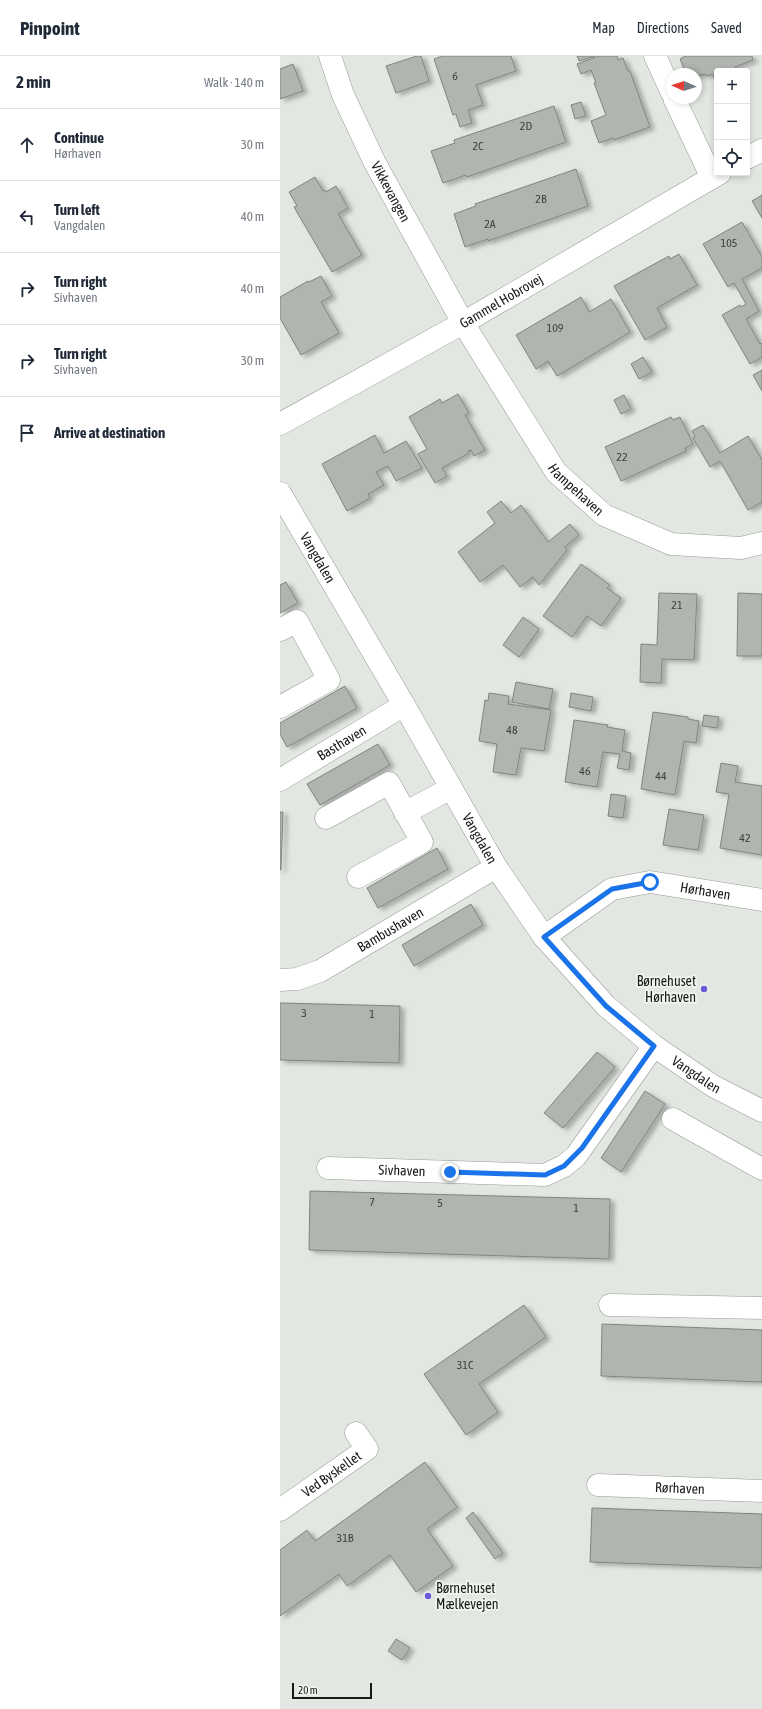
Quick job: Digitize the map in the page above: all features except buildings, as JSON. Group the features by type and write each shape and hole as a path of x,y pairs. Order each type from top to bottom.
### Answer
{"street":[{"name":"Vikkevangen","path":"330,56 343,95 375,163 463,323"},
{"path":"655,56 666,80"},
{"path":"677,104 714,171"},
{"path":"750,156 762,150"},
{"name":"Gammel Hobrovej","path":"280,424 463,323 714,176"},
{"name":"Hampehaven","path":"463,323 556,472 604,515 671,544 741,548 762,543"},
{"name":"Vangdalen","path":"280,493 404,705 496,867 544,937 606,1006 654,1046 713,1086 762,1111"},
{"path":"280,630 297,621 329,680 280,707"},
{"name":"Basthaven","path":"280,780 404,705"},
{"path":"326,818 389,783 422,842 358,877"},
{"path":"405,813 451,788"},
{"name":"Bambushaven","path":"280,980 298,979 320,971 496,867"},
{"name":"Hørhaven","path":"544,937 612,889 650,882 762,900"},
{"name":"Sivhaven","path":"328,1168 545,1175 564,1166 576,1156 654,1046"},
{"path":"673,1119 762,1169"},
{"path":"610,1305 762,1308"},
{"name":"Ved Byskellet","path":"280,1510 367,1449 356,1433"},
{"name":"Rørhaven","path":"598,1485 762,1491"}],"place":[{"name":"Børnehuset Hørhaven","path":"704,989"},
{"name":"Børnehuset Mælkevejen","path":"428,1596"}],"route":[{"path":"450,1172 545,1175 564,1166 576,1156 582,1148 654,1046 606,1006 565,963 544,937 612,889 650,882"}]}
